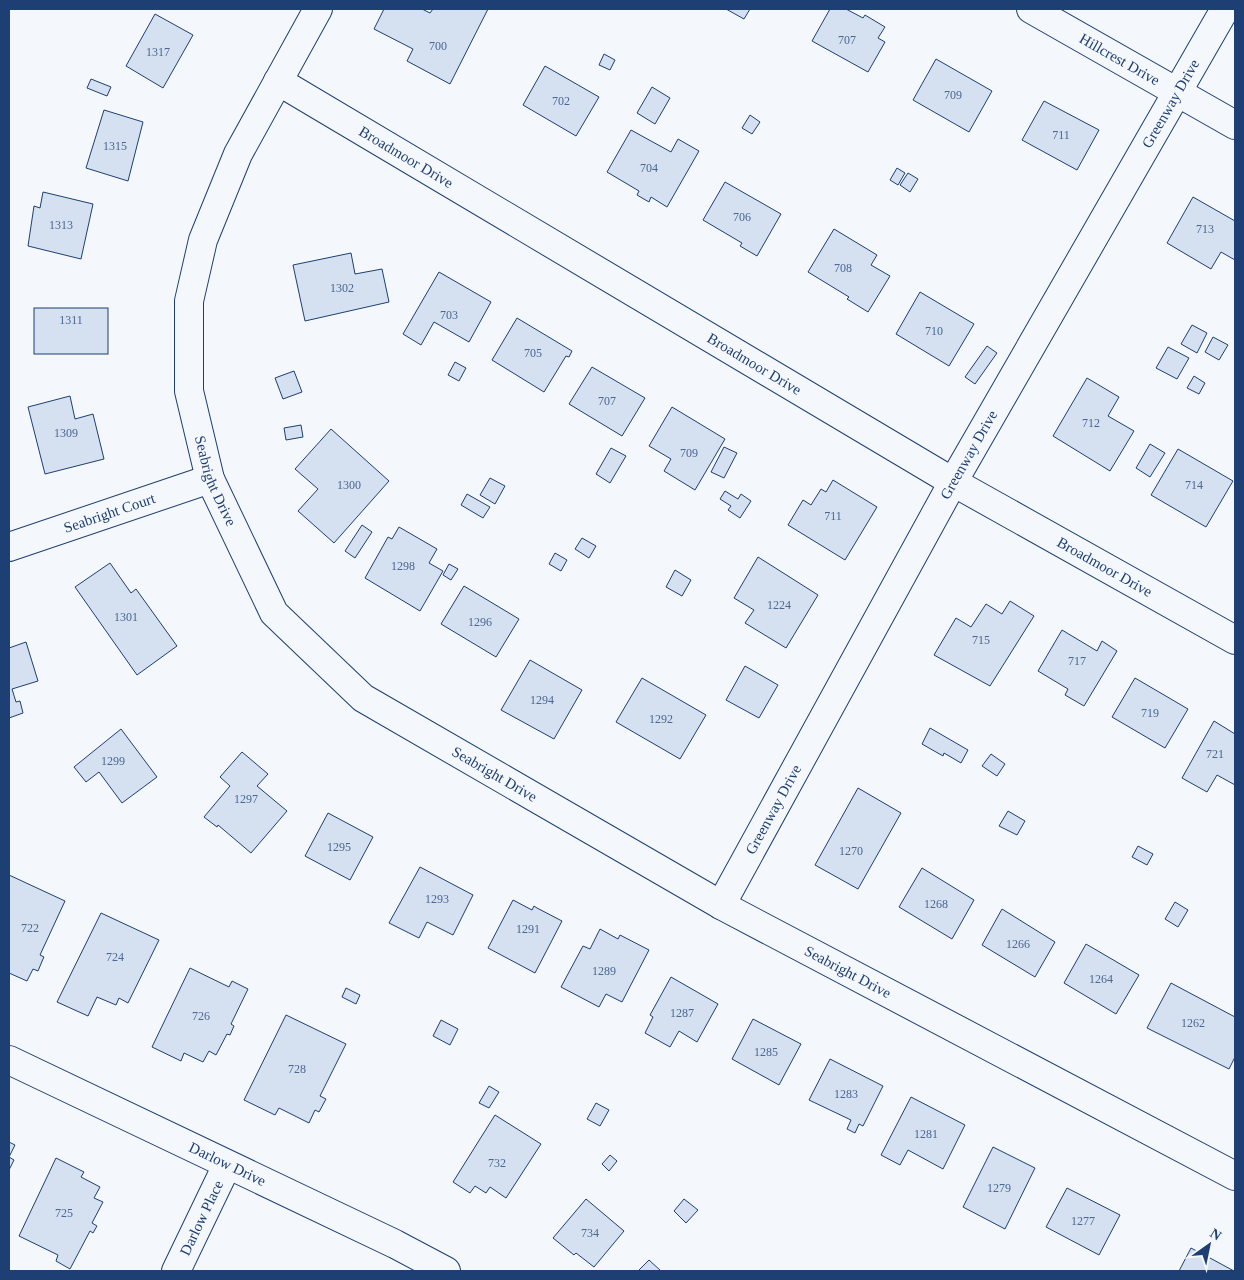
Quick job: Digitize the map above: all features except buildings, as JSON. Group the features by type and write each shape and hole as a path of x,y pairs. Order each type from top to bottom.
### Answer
{"street":[{"name":"Seabright Drive","path":"318,9 234,163 203,240 189,301 189,391 210,479 274,613 363,698 721,905 1235,1176"},
{"name":"Hillcrest Drive","path":"1031,9 1235,125"},
{"name":"Greenway Drive","path":"721,905 953,482 1225,9"},
{"name":"Broadmoor Drive","path":"278,81 953,482 1235,640"},
{"name":"Seabright Court","path":"9,547 210,479"},
{"name":"Darlow Drive","path":"9,1060 395,1244 446,1271"},
{"name":"Darlow Place","path":"176,1271 227,1165"}]}
